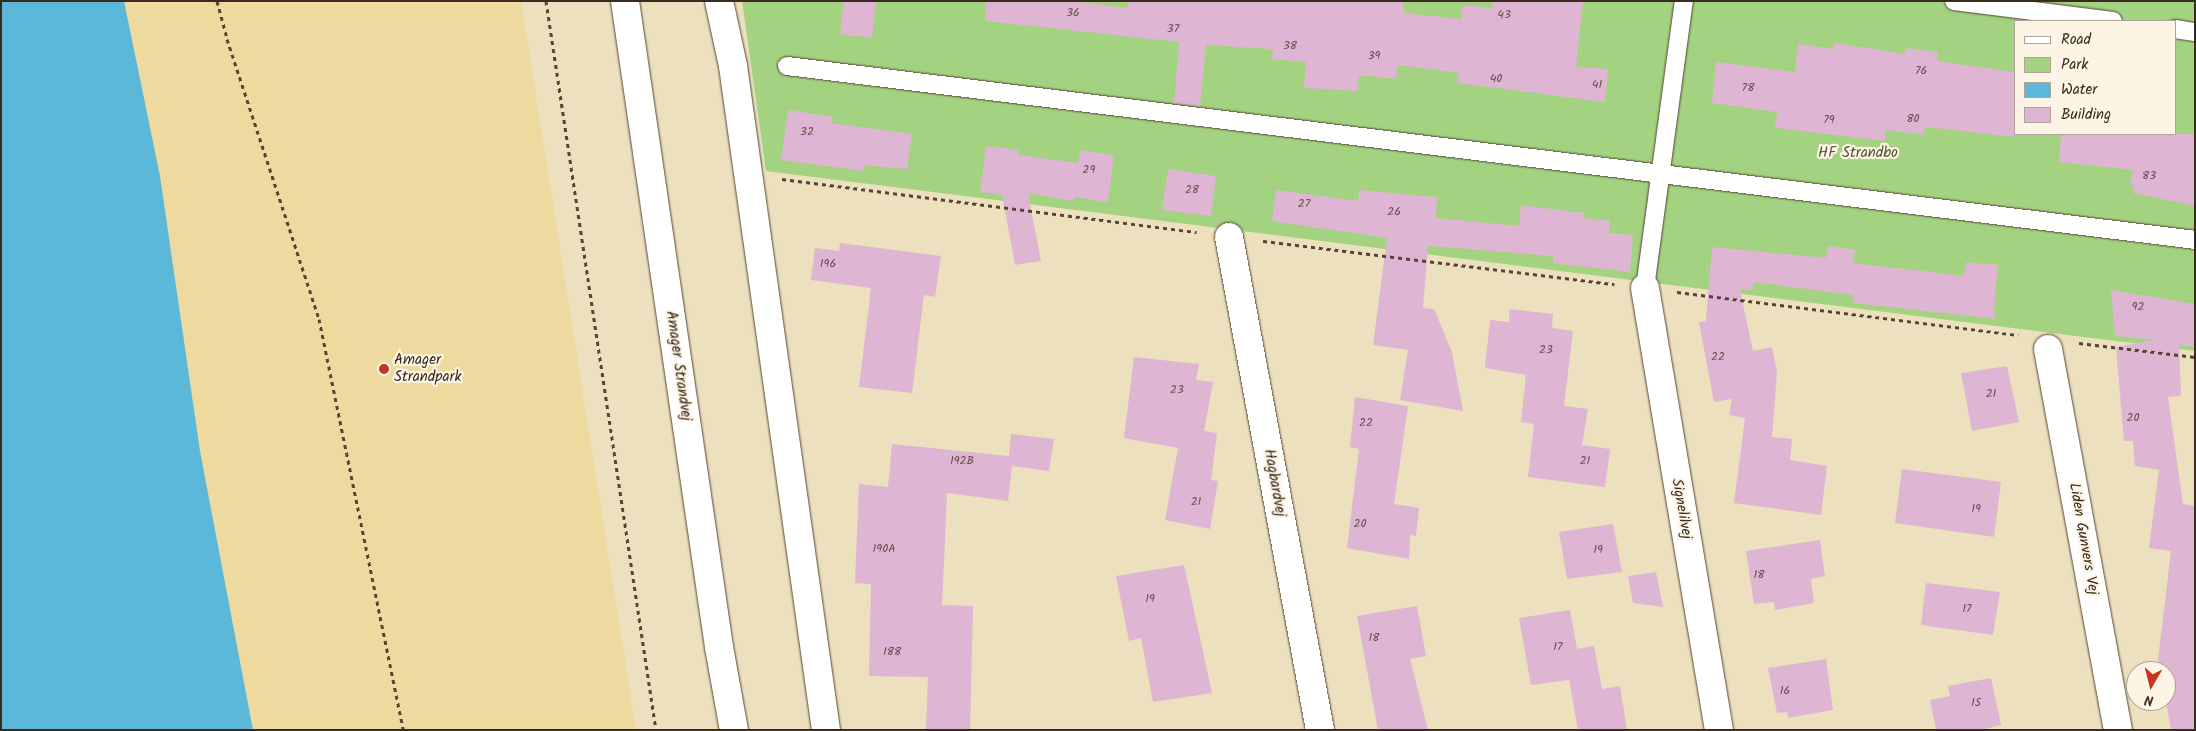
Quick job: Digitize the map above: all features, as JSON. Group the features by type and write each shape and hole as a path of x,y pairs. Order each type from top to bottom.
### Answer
{"street":[{"name":"Amager Strandvej","path":"625,1 719,647 734,730"},
{"path":"719,1 733,66 826,730"},
{"name":"Hagbardvej","path":"1229,237 1320,730"},
{"name":"Signelilvej","path":"1645,288 1719,730"},
{"name":"Liden Gunvers Vej","path":"2048,349 2118,730"}],"lane":[{"path":"1645,288 1684,1"},
{"path":"1954,1 2105,20"},
{"path":"2176,29 2195,32"},
{"path":"787,66 2195,240"}],"path":[{"path":"217,1 319,319 403,730"},
{"path":"546,1 656,730"},
{"path":"747,174 1229,237 2023,335"},
{"path":"2076,342 2195,357"}],"green space":[{"name":"HF Strandbo","path":"742,1 2195,1 2195,351 766,171"}],"sand":[{"name":"Amager Strandpark","path":"124,1 521,1 636,730 253,730 200,451 160,176"}],"water":[{"path":"1,1 124,1 160,176 200,451 253,730 1,730"}],"building":[{"path":"844,1 876,1 872,38 840,34"},
{"path":"986,1 1072,1 1127,8 1128,1 1402,1 1404,13 1461,19 1463,5 1492,8 1493,1 1583,1 1576,67 1608,69 1605,102 1457,83 1459,73 1398,65 1396,79 1359,75 1357,91 1304,88 1306,62 1272,59 1273,49 1206,45 1200,106 1174,103 1179,42 985,21"},
{"path":"1834,43 1905,54 1905,48 1938,52 1937,61 2014,72 2015,137 1925,127 1924,135 1886,130 1885,141 1775,128 1777,112 1712,103 1716,62 1795,72 1798,44 1833,49"},
{"path":"788,110 833,117 832,123 912,134 907,169 863,165 863,171 781,160"},
{"path":"2195,134 2195,206 2133,193 2134,186 2130,185 2133,170 2059,162 2061,135"},
{"path":"986,146 1019,150 1018,155 1078,163 1080,150 1114,155 1108,202 1075,197 1074,201 1028,193 1041,261 1015,265 1002,195 980,192"},
{"path":"1168,169 1216,176 1211,216 1162,210"},
{"path":"1276,190 1358,201 1359,190 1437,197 1436,218 1519,226 1521,205 1584,213 1584,218 1610,221 1609,233 1633,235 1630,272 1553,263 1553,256 1428,246 1423,308 1434,309 1452,352 1463,411 1400,400 1408,350 1373,345 1387,238 1272,221"},
{"path":"840,243 941,256 935,297 924,295 912,393 859,387 871,288 811,280 815,248 839,251"},
{"path":"1828,246 1855,250 1853,263 1964,276 1966,262 1998,265 1994,308 1996,319 1853,303 1854,295 1753,282 1753,290 1740,290 1753,351 1772,347 1777,372 1772,437 1792,439 1790,460 1827,466 1821,515 1734,503 1745,418 1729,415 1732,399 1714,402 1699,322 1706,321 1712,247 1826,258"},
{"path":"2111,290 2195,304 2195,347 2179,345 2181,396 2168,397 2183,504 2195,506 2195,730 2171,730 2168,711 2176,711 2176,661 2158,660 2171,551 2149,548 2159,470 2135,466 2133,441 2124,441 2116,347 2154,340 2115,336"},
{"path":"1510,309 1553,314 1552,328 1573,331 1564,406 1588,409 1582,445 1610,449 1605,487 1528,477 1534,424 1521,422 1526,375 1485,368 1490,320 1509,322"},
{"path":"1134,357 1199,364 1196,380 1213,382 1204,431 1217,433 1211,480 1218,481 1210,529 1165,520 1178,448 1124,438"},
{"path":"2007,366 2019,422 1972,431 1961,373"},
{"path":"1355,397 1408,406 1394,504 1419,508 1416,536 1410,535 1409,559 1347,548 1359,449 1350,447"},
{"path":"1011,434 1054,439 1049,471 1012,466 1008,501 947,493 942,605 973,606 970,730 926,730 928,677 869,676 871,584 855,583 859,484 888,487 892,444 1009,456"},
{"path":"1902,469 2001,482 1994,537 1895,523"},
{"path":"1613,524 1622,572 1567,579 1559,532"},
{"path":"1820,540 1825,576 1811,579 1814,603 1775,610 1774,602 1754,604 1746,551"},
{"path":"1184,565 1212,693 1153,702 1141,638 1129,641 1116,576"},
{"path":"1656,572 1663,607 1633,603 1628,576"},
{"path":"1926,583 2000,592 1993,635 1921,625"},
{"path":"1417,606 1426,656 1410,659 1428,730 1378,730 1357,616"},
{"path":"1570,610 1577,649 1594,646 1602,689 1620,686 1627,730 1578,730 1569,680 1531,685 1519,618"},
{"path":"1826,659 1833,710 1788,718 1787,712 1777,713 1768,668"},
{"path":"1991,678 2001,725 1981,730 1936,730 1930,700 1950,696 1948,686"}],"place":[{"name":"Amager Strandpark","path":"384,369"}]}
